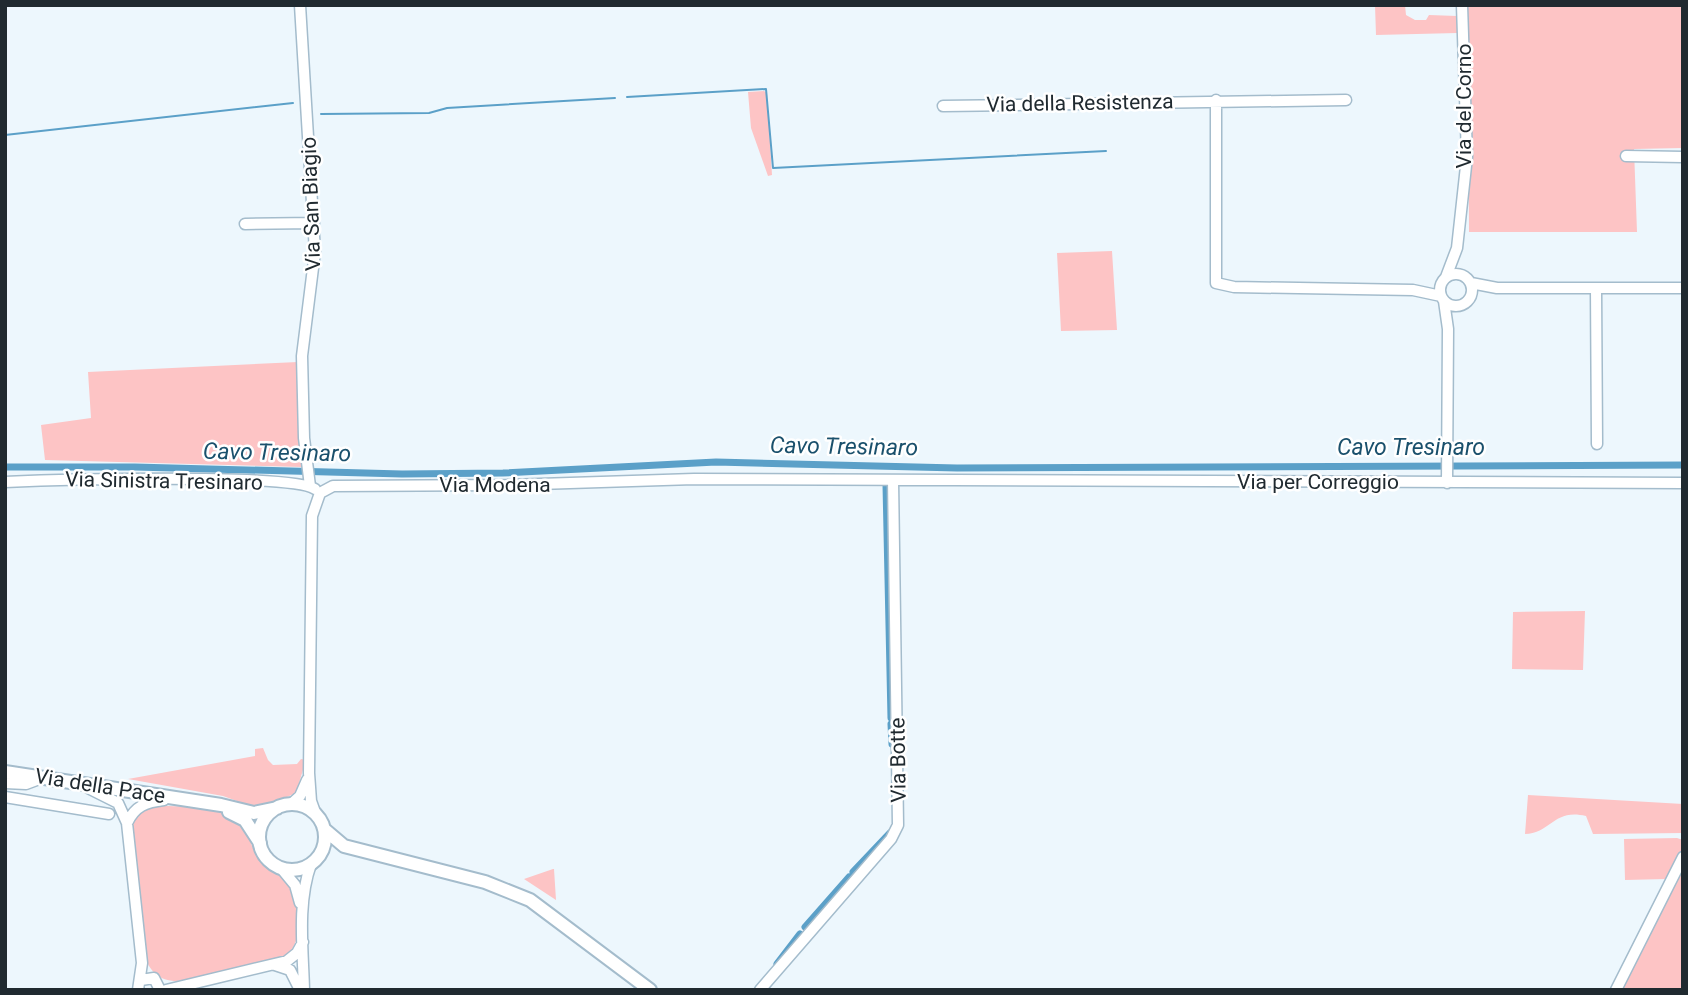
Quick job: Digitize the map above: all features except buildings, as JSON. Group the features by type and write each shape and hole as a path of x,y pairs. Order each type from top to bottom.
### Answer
{"main road":[{"name":"Via della Pace","path":"5,772 179,798 254,813 283,806 300,806 316,815"},
{"name":"Via della Pace","path":"196,801 245,820 267,858 281,868"},
{"path":"260,843 262,823 283,806"},
{"path":"316,815 336,842 384,859"},
{"path":"313,862 324,842 324,829"},
{"path":"281,868 296,870 341,853 384,859 485,882 530,900 650,990"}],"street":[{"name":"Via San Biagio","path":"300,5 315,268 302,356 304,438 310,483"},
{"name":"Via del Corno","path":"1447,478 1447,342 1442,298 1444,279 1457,248 1468,134 1462,5"},
{"path":"1216,100 1216,283 1234,287 1413,290 1442,298 1452,306 1465,303 1476,294 1497,289 1683,288"},
{"name":"Via della Resistenza","path":"943,106 1346,100"},
{"path":"1626,156 1683,157"},
{"path":"245,224 314,223"},
{"name":"Via del Corno","path":"1447,342 1473,292 1457,248"},
{"path":"1413,290 1452,274 1497,289"},
{"path":"1596,288 1597,444"},
{"name":"Via per Correggio","path":"953,480 1447,478 1683,483"},
{"name":"Via Sinistra Tresinaro","path":"5,482 144,479 310,483"},
{"name":"Via Modena","path":"320,493 342,485 507,485 694,479 953,480"},
{"name":"Via Botte","path":"760,990 891,839 898,825 894,480"},
{"path":"310,483 320,493 312,516 309,773 311,801 316,815"},
{"path":"283,806 303,792 309,773"},
{"path":"5,783 26,784 43,778"},
{"path":"71,782 115,800 127,823 142,963 137,986 157,982 181,985"},
{"path":"5,797 109,814"},
{"path":"127,823 134,811 147,802 179,798"},
{"path":"1616,990 1683,857"},
{"path":"302,990 305,884 313,862"},
{"path":"281,868 295,885 303,917"},
{"path":"166,990 275,965 293,958 303,942"},
{"path":"142,963 157,982"},
{"path":"275,965 290,970 302,990"}],"shaded area":[{"path":"1375,5 1405,5 1406,15 1415,20 1426,20 1429,15 1457,16 1457,33 1376,35"},
{"path":"1468,5 1683,5 1683,148 1634,149 1637,232 1469,232"},
{"path":"748,92 767,93 772,175 768,176 751,128"},
{"path":"1112,251 1117,330 1061,331 1057,253"},
{"path":"298,362 302,467 45,460 41,425 91,418 88,372"},
{"path":"1585,611 1583,670 1512,669 1513,612"},
{"path":"263,748 273,765 297,764 301,759 306,760 296,793 271,804 251,806 223,796 128,779 255,756 255,749"},
{"path":"1528,795 1683,804 1683,833 1593,834 1586,816 1575,814 1559,818 1534,833 1525,834"},
{"path":"149,806 203,808 224,814 238,822 246,831 261,862 287,881 295,896 299,926 290,952 255,966 177,981 160,977 152,970 144,954 131,822 136,812"},
{"path":"1624,839 1683,840 1683,847 1666,879 1625,880"},
{"path":"1683,866 1683,990 1619,990"},
{"path":"554,869 556,900 524,879"}],"waterway":[{"path":"627,97 766,89 773,168 1106,151"},
{"path":"321,114 429,113 447,108 615,98"},
{"path":"5,135 293,103"},
{"name":"Cavo Tresinaro","path":"5,467 135,467 402,474 503,473 716,462 957,468 1683,465"},
{"path":"886,485 891,718"},
{"path":"891,724 892,744"},
{"path":"853,872 890,833"},
{"path":"805,927 849,877"},
{"path":"777,964 800,934"}]}
